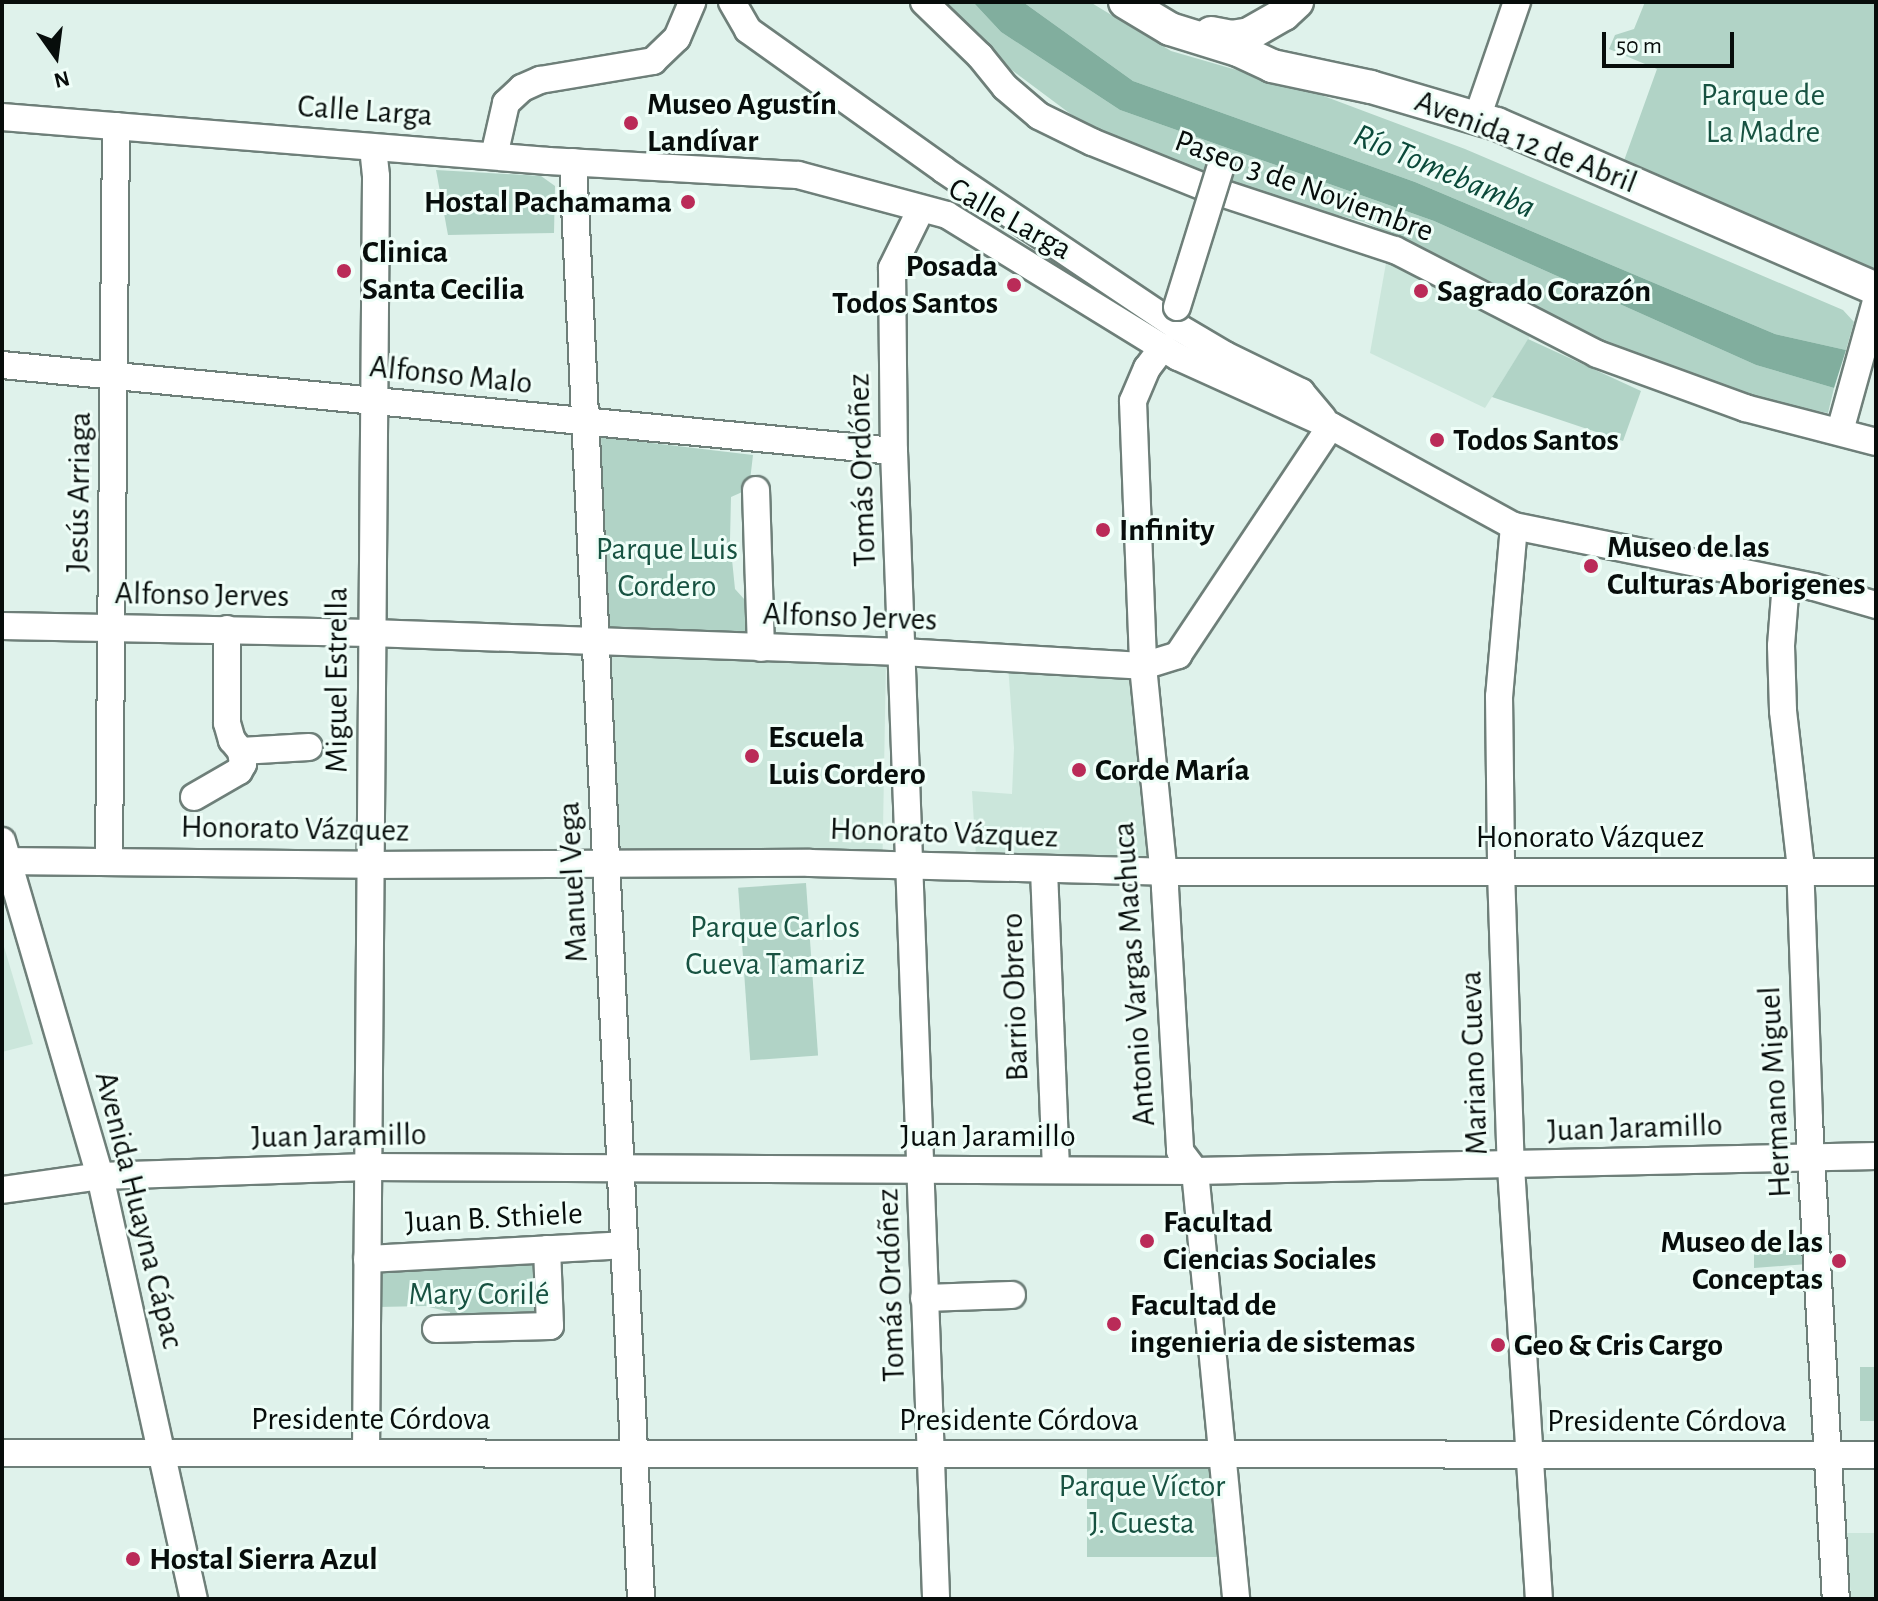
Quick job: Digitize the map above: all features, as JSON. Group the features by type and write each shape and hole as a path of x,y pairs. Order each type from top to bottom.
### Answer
{"main road":[{"path":"1108,2 1192,48 1272,66"},
{"name":"Avenida 12 de Abril","path":"1125,2 1170,29 1246,41"},
{"name":"Avenida 12 de Abril","path":"1143,2 1213,34 1246,41 1272,66 1371,87 1477,118 1547,143 1876,289"},
{"path":"1246,41 1297,2"},
{"path":"1246,41 1275,39 1301,22 1320,2"}],"street":[{"path":"494,156 506,103 522,88 540,80 653,61 677,38 692,2"},
{"path":"717,2 748,30 944,170 1172,326 1301,392 1331,426 1514,526 1786,582 1876,605"},
{"path":"732,2 748,30"},
{"name":"Paseo 3 de Noviembre","path":"924,2 980,56 1005,87 1039,116 1092,142 1209,189 1395,250 1597,354 1745,408 1843,421 1876,442"},
{"path":"1477,118 1517,2"},
{"name":"Calle Larga","path":"2,117 373,148 798,175 947,215 1172,326"},
{"name":"Jesús Arriaga","path":"109,859 116,126"},
{"name":"Miguel Estrella","path":"366,1453 376,176 373,148"},
{"name":"Manuel Vega","path":"573,162 641,1599"},
{"name":"Antonio Vargas Machuca","path":"1221,166 1172,326 1147,368 1133,401 1143,666 1164,871 1180,1151 1195,1171 1236,1599"},
{"name":"Tomás Ordóñez","path":"921,209 892,268 894,451 907,864 936,1599"},
{"path":"1843,421 1876,301"},
{"name":"Alfonso Malo","path":"2,365 894,451"},
{"name":"Alfonso Jerves","path":"2,626 371,633 902,652 1143,666 1178,655 1331,426"},
{"path":"756,490 761,648"},
{"name":"Mariano Cueva","path":"1514,526 1499,696 1501,871 1511,1167 1527,1455 1539,1599"},
{"name":"Hermano Miguel","path":"1786,582 1781,646 1783,711 1800,872 1811,1155 1836,1599"},
{"path":"194,797 239,771 243,764 241,751 232,740 227,723 227,629"},
{"path":"241,751 309,747"},
{"name":"Honorato Vázquez","path":"4,854 369,865 907,864 1164,871 1876,872"},
{"name":"Avenida Huayna Cápac","path":"4,854 100,1176 194,1599"},
{"name":"Barrio Obrero","path":"1044,870 1056,1169"},
{"name":"Juan Jaramillo","path":"2,1190 100,1176 368,1167 1195,1171 1511,1167 1811,1155 1876,1156"},
{"name":"Juan B. Sthiele","path":"367,1259 624,1245"},
{"path":"436,1329 550,1326 547,1249"},
{"path":"924,1298 1012,1295"},
{"name":"Presidente Córdova","path":"2,1453 1876,1455"}],"shaded area":[{"path":"973,2 1023,2 1133,81 1415,182 1775,334 1846,350 1834,388 1756,365 1434,221 1120,110 1001,32"},
{"name":"Sagrado Corazón","path":"1388,252 1534,330 1485,408 1370,353"},
{"name":"Escuela Luis Cordero","path":"612,655 886,660 883,858 609,853"},
{"name":"Corde María","path":"1008,665 1138,675 1151,862 976,856 972,791 1012,794 1014,748"},
{"path":"2,940 33,1044 2,1052"},
{"path":"1846,1533 1876,1533 1876,1599 1851,1599"}],"green space":[{"path":"935,2 973,2 1001,32 1120,110 1434,221 1756,365 1834,388 1828,413 1753,399 1619,354 1612,344 1570,326 1556,326 1423,249 1364,222 1241,190 1173,165 1084,124 997,59"},
{"path":"1023,2 1090,2 1171,51 1313,92 1465,149 1843,310 1854,322 1846,350 1775,334 1415,182 1133,81"},
{"name":"Parque de La Madre","path":"1645,2 1876,2 1876,264 1869,278 1621,169 1657,69 1609,49 1615,35 1634,29"},
{"path":"436,170 541,176 555,186 554,233 448,235"},
{"path":"1528,339 1641,391 1623,441 1492,397"},
{"name":"Parque Luis Cordero","path":"601,437 753,455 749,489 731,497 730,540 735,589 754,610 755,640 607,633"},
{"name":"Parque Carlos Cueva Tamariz","path":"806,883 818,1056 750,1060 738,888"},
{"path":"1754,1246 1777,1247 1778,1251 1806,1248 1808,1264 1754,1268"},
{"name":"Mary Corilé","path":"541,1258 540,1324 451,1326 450,1312 425,1306 379,1307 378,1265"},
{"path":"1860,1367 1876,1367 1876,1421 1860,1421"},
{"name":"Parque Víctor J. Cuesta","path":"1087,1457 1218,1457 1218,1557 1087,1557"}],"place":[{"name":"Museo Agustín Landívar","path":"631,123"},
{"name":"Hostal Pachamama","path":"688,202"},
{"name":"Clinica Santa Cecilia","path":"344,271"},
{"name":"Posada Todos Santos","path":"1014,285"},
{"name":"Sagrado Corazón","path":"1421,291"},
{"name":"Todos Santos","path":"1437,440"},
{"name":"Infinity","path":"1103,530"},
{"name":"Museo de las Culturas Aborigenes","path":"1591,566"},
{"name":"Escuela Luis Cordero","path":"752,756"},
{"name":"Corde María","path":"1079,770"},
{"name":"Facultad Ciencias Sociales","path":"1147,1241"},
{"name":"Museo de las Conceptas","path":"1839,1261"},
{"name":"Facultad de ingenieria de sistemas","path":"1114,1324"},
{"name":"Geo & Cris Cargo","path":"1498,1345"},
{"name":"Hostal Sierra Azul","path":"133,1559"}],"water label":[{"name":"Río Tomebamba","path":"1444,172"}]}
